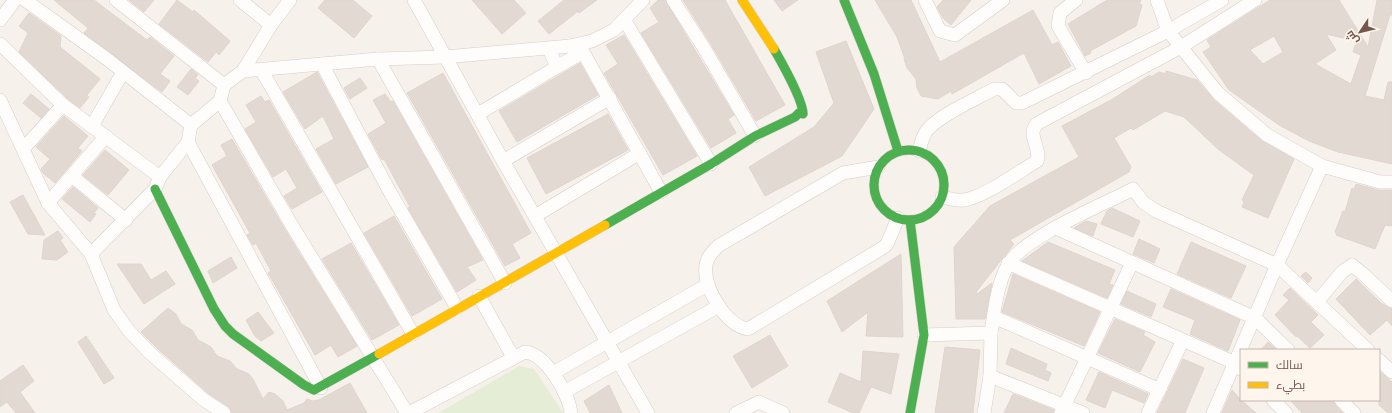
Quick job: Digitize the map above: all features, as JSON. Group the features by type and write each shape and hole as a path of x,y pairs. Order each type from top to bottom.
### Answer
{"street":[{"path":"0,20 15,0"},
{"path":"25,0 123,72 190,125"},
{"path":"116,0 224,84"},
{"path":"240,0 271,24"},
{"path":"91,254 126,220 157,183 188,142 190,125 220,101 224,84 243,71 271,24 290,0"},
{"path":"414,0 555,253 648,413"},
{"path":"243,71 262,71 378,58 445,57 570,46 605,36 625,21 643,0"},
{"path":"673,0 704,48 723,84 755,136"},
{"path":"0,44 63,105 106,136 157,183 214,309 225,326 233,334 304,385 314,390 321,388 457,308 504,283 711,164 755,136 799,113 803,114 803,109 770,40 742,0"},
{"path":"844,0 858,31 888,108 898,151"},
{"path":"925,0 940,31 955,35 1004,0"},
{"path":"1076,0 1060,13 1058,26 1086,73"},
{"path":"1157,0 1168,31 1180,47 1218,93 1267,135 1322,166 1380,182 1392,182"},
{"path":"919,151 928,128 939,120 994,89 1002,90 1020,104 1086,73 1168,31 1222,0"},
{"path":"942,197 963,200 975,196 1036,161 1038,154 1032,133 1034,126 1180,47 1255,0"},
{"path":"625,21 711,164"},
{"path":"570,46 583,52 661,192"},
{"path":"549,49 557,67"},
{"path":"478,114 583,52"},
{"path":"378,58 504,283"},
{"path":"322,64 386,185 457,308"},
{"path":"262,71 413,334"},
{"path":"92,126 123,72"},
{"path":"503,161 610,98"},
{"path":"0,100 24,148 48,203 91,254 114,310 129,331 150,353 204,400 224,413"},
{"path":"220,101 291,224 408,413 513,357 526,352 531,352 539,357 553,372 564,392 571,413"},
{"path":"24,148 63,105"},
{"path":"48,203 73,177 106,136"},
{"path":"188,142 321,388"},
{"path":"898,151 919,151 929,156 937,164 942,174 944,186 942,197 929,213 920,219 904,219 889,214 881,206 873,187 874,176 878,167 887,157 898,151"},
{"path":"535,216 640,153"},
{"path":"1244,349 1277,265 1322,166"},
{"path":"878,167 842,173 718,246 707,260 705,267 707,285 719,306 732,322 741,329 748,329 884,248 904,219"},
{"path":"73,177 126,220"},
{"path":"984,413 990,376 991,333 1004,274 1008,264 1020,250 1056,228 1133,189 1144,203 1156,211 1277,265 1367,349"},
{"path":"904,219 924,335 910,413"},
{"path":"1056,228 1255,318 1287,349"},
{"path":"1063,409 1132,263"},
{"path":"1008,264 1183,340 1238,366 1213,413"},
{"path":"1317,302 1342,272 1352,265 1392,301"},
{"path":"553,372 707,285"},
{"path":"479,296 513,357"},
{"path":"564,392 719,306"},
{"path":"994,317 1160,390"},
{"path":"924,335 991,333"},
{"path":"1148,413 1183,340"},
{"path":"1380,361 1392,372"},
{"path":"990,376 1063,409 1083,413"},
{"path":"1274,401 1286,413"},
{"path":"1342,401 1354,413"},
{"path":"736,413 760,402 783,413"}],"green space":[{"path":"519,366 534,369 563,413 438,413"}],"building":[{"path":"54,0 94,0 147,40 150,37 174,56 160,74 170,81 162,92 84,33 88,28"},
{"path":"129,0 154,0 144,12"},
{"path":"177,0 193,12 194,10 230,41 219,55 216,52 208,62 159,24"},
{"path":"325,0 353,0 372,16 354,38 318,8"},
{"path":"472,0 514,0 526,13 502,34"},
{"path":"564,0 597,0 579,13 578,11 549,34 538,21"},
{"path":"658,0 665,0 734,115 728,119 736,133 711,148 641,33 659,22 650,8"},
{"path":"683,0 725,0 785,105 756,121 711,44"},
{"path":"774,0 798,0 782,11"},
{"path":"875,0 911,0 940,62 1033,10 1052,45 1058,42 1071,66 1039,84 1024,53 952,94 951,91 938,99 921,96 917,88 916,79 907,68 897,37"},
{"path":"943,0 971,0 951,25 943,18 937,7"},
{"path":"1107,0 1141,0 1139,4 1142,5 1136,26 1090,51 1091,53 1085,56 1068,24"},
{"path":"1270,0 1339,0 1368,47 1377,0 1392,0 1392,15 1390,15 1365,96 1384,100 1388,82 1392,82 1392,164 1338,152 1309,141 1279,125 1229,90 1203,52 1211,47 1207,40","holes":["1326,34 1352,40 1358,37 1353,52 1361,55 1351,84 1315,64 1336,50","1274,36 1283,52 1263,64 1250,50"]},
{"path":"29,13 61,36 60,47 100,79 87,95 89,97 80,108 68,99 19,52 28,33 19,26"},
{"path":"624,35 697,156 663,175 604,73 618,64 606,45"},
{"path":"846,41 874,109 842,156 765,196 749,167 814,127 834,103 816,52"},
{"path":"580,63 598,95 517,142 499,111"},
{"path":"191,69 198,75 195,78 199,81 188,95 177,87"},
{"path":"1166,71 1197,80 1213,99 1262,141 1294,159 1268,218 1242,207 1244,202 1242,200 1254,175 1219,150 1184,117 1165,111 1133,130 1131,128 1114,138 1131,167 1129,172 1010,240 1014,244 976,292 977,294 992,283 985,319 956,319 954,247 990,206 1079,157 1062,126 1111,100 1150,75 1151,77 1159,72 1166,74"},
{"path":"317,72 368,167 336,184 316,149 334,139 323,116 305,129 283,92"},
{"path":"443,73 531,233 512,244 520,258 505,266 407,93"},
{"path":"360,78 367,88 350,99 344,88"},
{"path":"31,94 49,109 41,118 23,103"},
{"path":"385,94 391,102 393,101 483,260 467,267 476,280 457,292 408,208 410,207 384,159 382,160 368,134 386,123 373,100"},
{"path":"261,96 265,102 269,100 322,192 292,209 284,196 297,188 286,169 273,177 245,129 256,122 246,105"},
{"path":"608,114 628,150 546,194 527,158"},
{"path":"64,116 88,136 78,148 82,151 55,183 43,173 41,169 50,159 36,147"},
{"path":"232,139 284,228 357,346 338,357 331,345 315,355 268,273 271,271 256,243 253,245 247,235 250,233 212,165 227,156 221,145"},
{"path":"105,150 129,170 108,195 83,175"},
{"path":"1356,184 1378,190 1392,190 1392,226 1385,225 1375,249 1336,235 1337,233 1335,232 1343,211 1345,212 1352,188 1354,189"},
{"path":"73,187 98,208 94,213 96,214 90,222 62,199"},
{"path":"23,195 45,235 28,234 10,202"},
{"path":"1112,208 1140,221 1133,237 1101,224 1107,211"},
{"path":"394,216 442,299 412,316 364,233"},
{"path":"1086,221 1097,224 1093,236 1074,228"},
{"path":"58,231 63,238 60,240 68,252 57,260 42,259 44,240"},
{"path":"1139,239 1160,249 1154,263 1133,254"},
{"path":"1048,242 1115,270 1109,284 1113,285 1107,298 1022,261"},
{"path":"1191,242 1246,266 1231,298 1177,274"},
{"path":"351,243 399,325 372,340 322,259"},
{"path":"901,254 903,337 866,336 868,312 842,332 827,301"},
{"path":"231,257 237,268 213,283 208,271"},
{"path":"117,264 141,264 151,280 166,271 175,284 144,304"},
{"path":"1306,272 1312,278 1308,283 1301,276"},
{"path":"1013,274 1100,312 1084,346 1002,312"},
{"path":"1356,279 1381,303 1392,309 1392,326 1387,320 1370,335 1336,299"},
{"path":"1290,288 1318,315 1311,322 1324,335 1310,348 1297,336 1296,337 1275,315 1289,300 1283,295"},
{"path":"1171,289 1240,320 1228,351 1190,334 1195,320 1163,307"},
{"path":"1127,291 1156,304 1151,317 1121,304"},
{"path":"168,308 176,314 181,324 192,330 198,340 211,347 217,356 230,361 237,369 249,374 263,399 269,392 275,394 283,401 287,410 304,403 307,399 313,401 319,400 350,383 367,413 232,413 229,407 209,394 141,332"},
{"path":"258,312 274,333 261,341 255,336 246,320"},
{"path":"1115,319 1145,332 1143,335 1155,342 1140,372 1098,353"},
{"path":"770,335 788,366 752,388 733,356"},
{"path":"86,336 114,378 104,384 78,342"},
{"path":"1268,342 1276,349 1262,349"},
{"path":"945,347 980,350 973,413 935,413"},
{"path":"1011,348 1047,364 1045,370 1051,373 1048,381 1006,364"},
{"path":"863,351 899,354 891,394 871,387 859,413 853,413 828,402 840,373 861,382"},
{"path":"1183,359 1204,368 1185,413 1157,413"},
{"path":"23,365 34,381 20,392 35,413 16,413 7,402 0,407 0,381"},
{"path":"1099,372 1148,394 1144,403 1112,390 1105,408 1086,400"},
{"path":"1380,372 1392,382 1392,413 1388,413 1379,405"},
{"path":"609,385 622,413 590,413 584,401"},
{"path":"1232,390 1240,399 1240,401 1242,401 1256,413 1222,413"},
{"path":"1013,394 1054,410 1053,413 1004,413"},
{"path":"1291,401 1333,401 1335,405 1343,413 1302,413"}],"traffic: fast":[{"path":"844,0 874,74 898,151"},
{"path":"605,225 711,164 755,136 795,117 799,113 803,114 800,100 796,91 774,49"},
{"path":"909,150 922,153 934,160 941,172 944,185 941,198 934,210 922,217 909,220 896,217 884,210 877,198 874,185 877,172 884,160 896,153 909,150"},
{"path":"155,189 214,309 225,326 233,334 304,385 314,390 379,354"},
{"path":"910,220 924,335 910,413"}],"traffic: slow":[{"path":"742,0 774,49"},
{"path":"379,354 605,225"}]}
